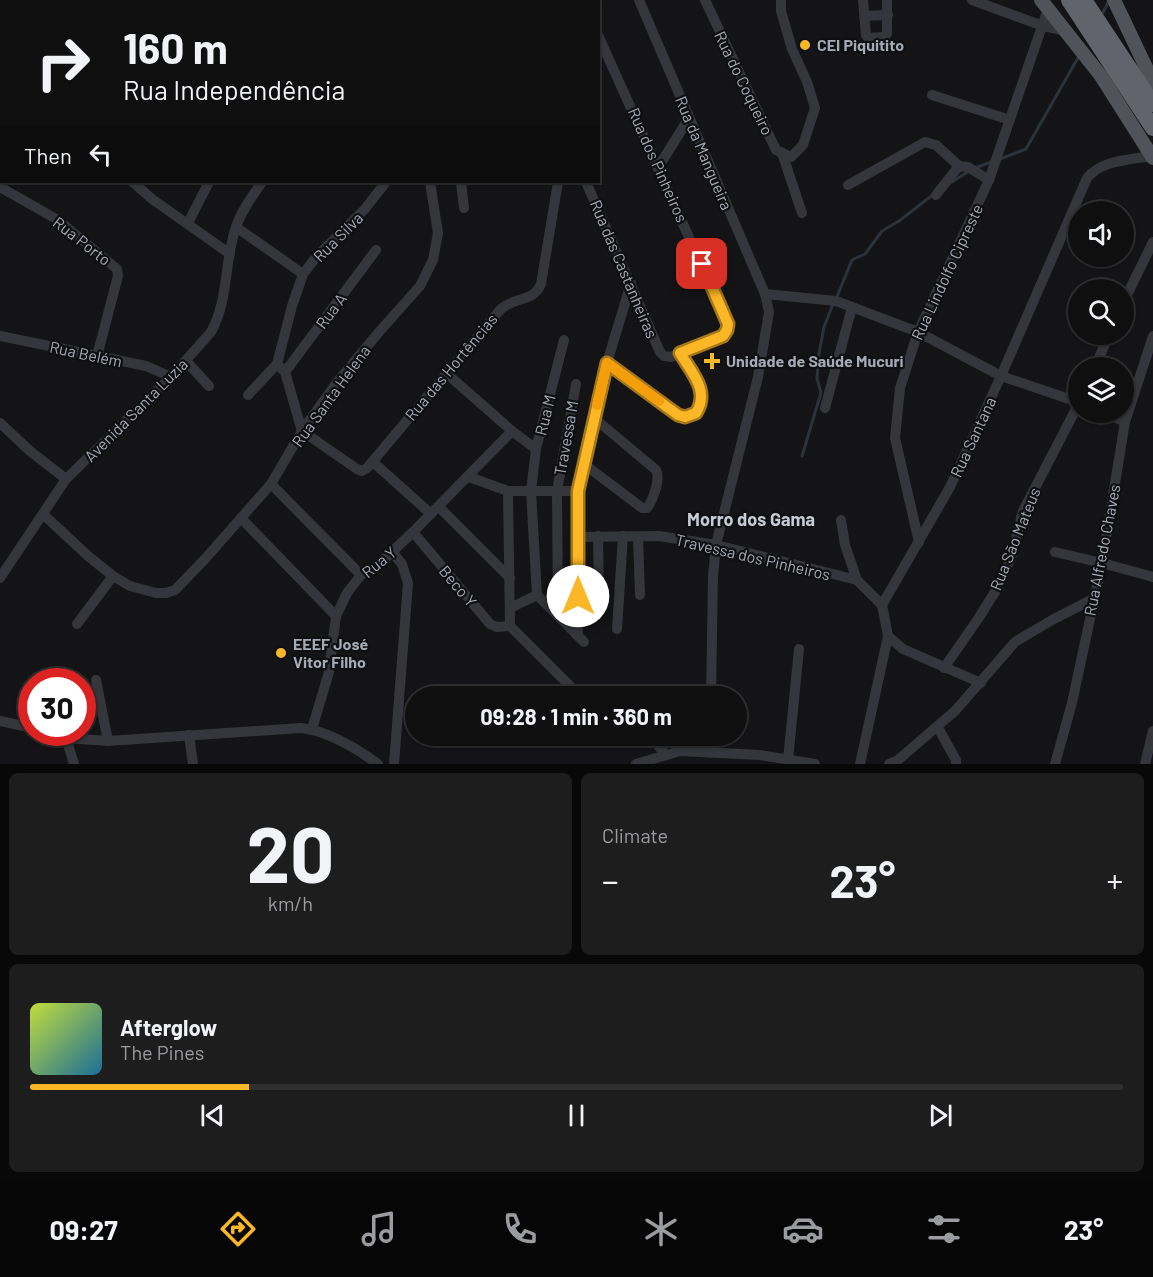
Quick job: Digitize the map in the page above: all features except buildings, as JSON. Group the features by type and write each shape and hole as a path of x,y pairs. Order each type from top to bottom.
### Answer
{"highway":[{"path":"1069,0 1153,128"},
{"path":"1084,0 1153,104"}],"main road":[{"path":"1114,0 1153,82"},
{"path":"1045,5 1101,76 1152,157"}],"street":[{"name":"Rua da Mangueira","path":"639,0 765,294 769,312 758,377 716,545 712,576 711,686"},
{"name":"Rua do Coqueiro","path":"705,0 776,150 786,155 801,213"},
{"path":"781,0 781,11 792,49 807,82 815,108 803,145 786,155"},
{"path":"863,0 868,38 886,36 887,0"},
{"path":"972,0 1043,26 1067,31"},
{"name":"Rua Lindolfo Cipreste","path":"920,542 895,438 900,388 918,332 989,180 1043,26 1045,5"},
{"path":"864,16 888,15"},
{"name":"Rua dos Pinheiros","path":"601,47 659,166 728,324 723,336 671,357 664,356"},
{"path":"932,95 1010,120"},
{"path":"659,166 689,118"},
{"path":"848,184 926,142 936,145 959,166 968,167 989,180"},
{"name":"Rua Santana","path":"882,605 950,487 1087,178 1094,169 1104,165 1152,157"},
{"path":"936,195 959,166"},
{"path":"134,183 152,199 230,254"},
{"path":"188,223 208,183"},
{"name":"Avenida Santa Luzia","path":"0,578 66,479 171,377 212,332 216,325 236,227 260,183"},
{"name":"Rua Silva","path":"248,395 281,368 292,306 303,274 317,256 364,210 385,183"},
{"name":"Rua Santa Helena","path":"113,576 130,586 156,593 175,590 271,484 302,431 338,381 420,286 427,274 433,260 438,233 430,183"},
{"path":"461,183 464,208"},
{"name":"Rua das Hortências","path":"373,462 446,373 506,305 512,301 530,297 538,291 558,183"},
{"name":"Rua das Castanheiras","path":"586,183 660,352 664,356"},
{"name":"Rua Porto","path":"0,187 58,220 117,269 118,276 97,356"},
{"path":"236,227 303,274"},
{"path":"1134,281 1153,242"},
{"name":"Rua A","path":"281,368 376,250"},
{"path":"531,491 537,595 581,639 578,491 607,363 631,283"},
{"path":"765,294 836,301 918,332 1001,376 1068,400"},
{"path":"825,408 852,307"},
{"name":"Rua Belém","path":"0,336 146,366 171,377"},
{"name":"Rua Alfredo Chaves","path":"1134,394 1153,336"},
{"name":"Rua M","path":"531,491 536,448 564,340"},
{"path":"607,363 678,415 685,417 696,413 703,397 701,389 680,353"},
{"path":"186,361 210,386"},
{"path":"281,368 302,431 357,469 362,471 373,462 435,510 510,578"},
{"path":"446,373 512,431 536,448"},
{"name":"Travessa M","path":"558,615 557,491 576,384"},
{"path":"584,464 642,508 650,504 658,475 656,470 594,418"},
{"path":"0,423 30,451 66,479"},
{"name":"Rua São Mateus","path":"944,668 998,587 1011,558 1023,511 1068,423"},
{"name":"Rua Alfredo Chaves","path":"1055,764 1072,703 1102,562 1125,423"},
{"name":"Rua Y","path":"312,729 329,672 336,616 347,593 361,575 378,565 413,532 512,431"},
{"path":"469,477 508,491 578,491"},
{"path":"271,484 361,575"},
{"path":"508,491 510,626 570,686"},
{"path":"43,514 113,576 77,624"},
{"path":"241,518 336,616"},
{"path":"841,519 844,545 857,580 882,605 888,636 860,764"},
{"name":"Beco Y","path":"413,532 490,624 497,627 510,626"},
{"path":"617,629 623,536"},
{"name":"Travessa dos Pinheiros","path":"578,537 659,536 716,545 857,580"},
{"path":"598,537 599,596"},
{"path":"638,537 640,595"},
{"path":"392,552 402,564 408,583 394,764"},
{"path":"1055,552 1102,562 1153,577"},
{"path":"510,608 537,595"},
{"path":"889,764 898,760 955,711 1015,642 1093,598"},
{"path":"888,636 903,649 981,683"},
{"path":"788,759 799,649"},
{"path":"96,681 108,741"},
{"path":"0,721 18,725"},
{"path":"937,726 959,762"},
{"path":"96,740 301,728 312,729 349,745 378,764"},
{"path":"1145,764 1153,730"},
{"path":"189,735 193,764"},
{"path":"68,746 74,764"},
{"path":"658,746 666,755"},
{"path":"711,746 711,753"},
{"path":"636,764 680,751 760,755 815,764"}],"waterway":[{"path":"1101,16 1109,1"},
{"path":"1000,159 1026,149 1079,56"},
{"path":"975,168 991,162"},
{"path":"952,182 969,171"},
{"path":"836,299 852,260 865,254 882,231 934,194"},
{"path":"802,456 821,393 817,378 819,354 824,327 833,304"}],"slow traffic":[{"path":"597,405 607,363 659,401"}],"place":[{"name":"CEI Piquitito","path":"805,45"},
{"name":"Unidade de Saúde Mucuri","path":"712,361"},
{"name":"EEEF José Vitor Filho","path":"281,653"}],"district":[{"name":"Morro dos Gama","path":"751,520"}],"route":[{"path":"578,596 578,491 607,363 678,415 685,417 696,413 703,397 701,389 680,353 723,336 728,324 702,264"}]}
